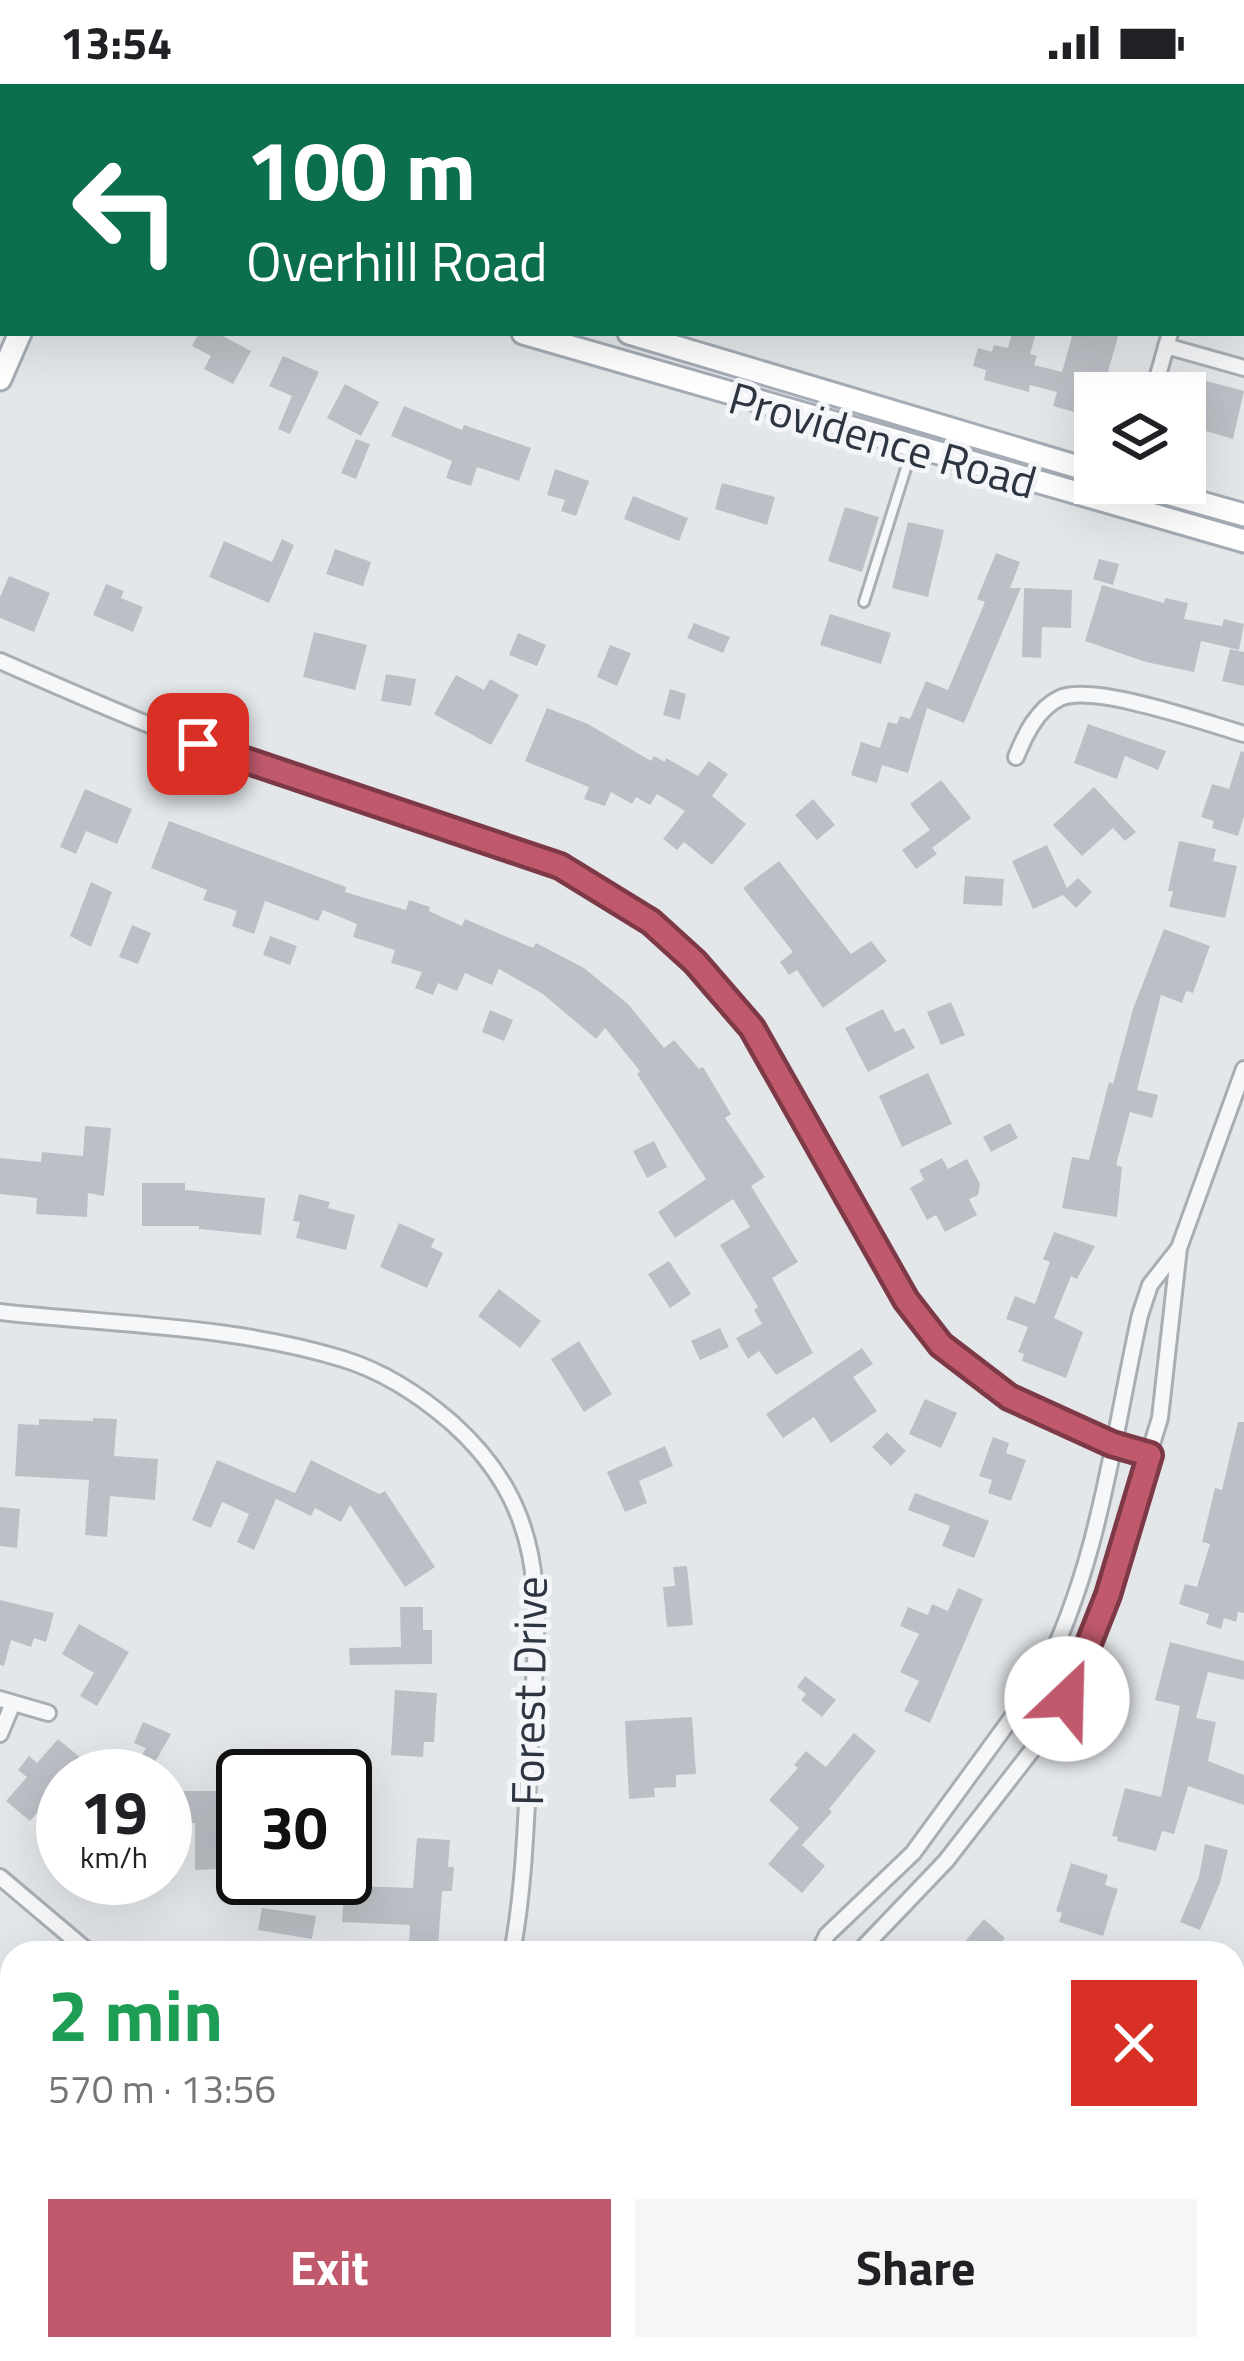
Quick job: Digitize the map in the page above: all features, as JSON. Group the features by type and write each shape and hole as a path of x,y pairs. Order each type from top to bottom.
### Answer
{"main road":[{"path":"0,379 19,336"},
{"name":"Providence Road","path":"534,336 1244,541"},
{"name":"Providence Road","path":"636,336 1074,466"},
{"path":"1204,504 1244,515"}],"street":[{"path":"614,359 625,336"},
{"path":"1159,372 1168,340 1244,368"},
{"path":"0,661 273,772 560,866 630,907 676,942 738,1009 906,1300 941,1345 1009,1397 1112,1444 1150,1455"},
{"path":"1016,758 1031,725 1044,710 1074,694 1104,696 1244,734"},
{"path":"870,1941 946,1862 1067,1699 1108,1595 1150,1455 1168,1368 1179,1248 1244,1069"},
{"path":"824,1941 913,1853 1040,1679 1064,1631 1088,1555 1150,1285 1179,1248"},
{"name":"Forest Drive","path":"0,1312 265,1340 346,1359 424,1401 495,1468 520,1514 536,1595 525,1846 513,1941"},
{"path":"0,1734 6,1701 48,1713"},
{"path":"0,1877 76,1941"}],"lane":[{"path":"864,602 913,447"}],"building":[{"path":"197,336 223,336 251,351 233,384 204,369 211,356 192,346"},
{"path":"1011,336 1035,336 1030,354 1037,356 1034,365 1062,372 1072,336 1118,336 1108,372 1074,372 1074,412 1053,406 1057,392 1030,385 1029,392 984,380 986,370 973,366 978,348 992,352 994,345 1008,348"},
{"path":"283,356 319,372 290,434 278,429 292,396 269,386"},
{"path":"1206,381 1244,391 1233,439 1206,431"},
{"path":"345,384 379,402 361,436 327,418"},
{"path":"404,406 462,430 464,425 531,448 519,481 477,467 471,486 446,478 452,461 391,436"},
{"path":"356,439 370,444 356,479 341,473"},
{"path":"555,469 589,481 576,516 561,511 565,500 547,495"},
{"path":"722,483 775,497 767,525 715,509"},
{"path":"633,496 688,518 679,541 624,519"},
{"path":"845,507 879,517 862,572 828,561"},
{"path":"908,522 944,530 928,597 892,588"},
{"path":"282,539 294,545 269,603 209,577 224,541 272,562"},
{"path":"335,549 371,562 363,586 326,574"},
{"path":"996,553 1020,562 1010,588 1021,588 964,723 927,708 908,773 882,765 877,783 851,775 861,742 880,748 888,722 897,724 900,716 910,719 926,681 948,690 985,602 977,599"},
{"path":"1099,559 1119,564 1113,585 1093,579"},
{"path":"9,576 50,593 34,632 0,618 0,597"},
{"path":"106,584 124,591 121,598 143,607 133,632 93,615"},
{"path":"1102,585 1164,603 1165,598 1188,603 1184,619 1222,626 1224,619 1244,624 1239,650 1201,641 1194,672 1085,641"},
{"path":"1024,588 1072,590 1071,628 1042,627 1041,658 1022,657"},
{"path":"830,614 891,633 881,664 820,645"},
{"path":"694,623 730,637 723,653 687,638"},
{"path":"314,632 367,645 355,690 303,677"},
{"path":"518,633 546,645 537,666 509,655"},
{"path":"610,645 631,653 617,686 597,677"},
{"path":"1230,649 1244,652 1244,686 1222,681"},
{"path":"386,674 416,679 411,706 381,701"},
{"path":"456,675 484,690 490,679 519,695 491,745 434,714"},
{"path":"670,689 686,694 680,720 663,715"},
{"path":"547,708 588,724 651,761 654,756 665,762 666,758 698,776 709,761 728,774 712,796 746,824 712,865 684,842 677,850 663,839 685,811 657,794 650,805 636,797 632,804 611,792 605,806 584,799 589,787 525,761"},
{"path":"1088,724 1166,751 1158,770 1125,756 1117,779 1074,763"},
{"path":"1241,751 1244,816 1238,836 1212,828 1214,821 1201,817 1212,784 1229,789"},
{"path":"941,780 971,818 932,848 937,854 916,869 902,850 930,830 910,804"},
{"path":"1094,787 1136,832 1125,841 1113,828 1082,856 1053,825"},
{"path":"85,789 132,809 117,844 86,831 76,854 60,847"},
{"path":"813,799 835,825 817,840 795,815"},
{"path":"169,821 346,887 345,892 406,910 409,900 462,926 465,919 533,948 536,943 584,968 628,1004 664,1048 674,1040 699,1069 703,1067 731,1114 725,1118 765,1177 751,1186 798,1262 772,1278 813,1353 776,1375 759,1351 748,1359 736,1338 762,1324 754,1310 758,1307 720,1245 750,1227 733,1199 675,1238 658,1212 706,1179 637,1074 640,1071 605,1028 596,1039 543,994 499,969 492,985 465,973 457,991 438,983 433,995 415,988 422,972 391,963 395,950 353,937 357,924 323,910 318,921 265,901 254,934 232,926 237,911 203,900 207,890 151,868"},
{"path":"1179,841 1216,849 1213,861 1237,866 1225,918 1169,907"},
{"path":"1047,845 1067,888 1078,878 1092,892 1076,908 1063,895 1033,909 1012,861"},
{"path":"779,861 851,954 871,941 887,961 823,1008 797,970 789,975 780,962 793,952 743,888"},
{"path":"965,876 1004,879 1002,906 963,904"},
{"path":"91,882 112,892 91,947 70,936"},
{"path":"132,925 151,933 138,964 119,957"},
{"path":"1164,929 1210,946 1193,993 1186,991 1182,1003 1161,995 1137,1090 1158,1095 1152,1118 1130,1112 1116,1165 1122,1167 1117,1217 1062,1208 1072,1157 1089,1160 1109,1082 1113,1084 1133,1009"},
{"path":"270,936 297,946 290,965 263,955"},
{"path":"951,1002 965,1035 941,1045 927,1012"},
{"path":"883,1009 895,1032 904,1028 915,1048 868,1072 845,1028"},
{"path":"490,1010 513,1020 504,1041 482,1032"},
{"path":"928,1073 952,1124 902,1147 879,1096"},
{"path":"1010,1123 1018,1138 991,1152 983,1137"},
{"path":"85,1126 111,1128 104,1196 88,1193 87,1217 36,1214 37,1198 0,1194 0,1158 41,1162 42,1152 83,1156"},
{"path":"654,1141 667,1167 647,1178 633,1151"},
{"path":"942,1158 948,1169 967,1159 980,1184 978,1195 969,1199 977,1215 945,1232 936,1215 927,1220 910,1188 924,1180 919,1170"},
{"path":"142,1183 185,1183 185,1190 265,1198 261,1235 199,1226 142,1226"},
{"path":"299,1194 355,1215 346,1250 296,1238 300,1222 293,1221"},
{"path":"399,1223 435,1239 431,1247 443,1253 427,1288 380,1267"},
{"path":"1054,1232 1095,1246 1077,1279 1071,1276 1054,1318 1083,1332 1066,1378 1022,1361 1024,1354 1018,1352 1028,1327 1006,1319 1015,1296 1035,1304 1050,1262 1043,1259"},
{"path":"669,1261 691,1294 670,1308 648,1274"},
{"path":"499,1289 541,1321 520,1348 478,1316"},
{"path":"720,1328 729,1347 700,1360 691,1341"},
{"path":"579,1341 612,1394 584,1412 551,1359"},
{"path":"862,1348 873,1364 853,1377 877,1411 831,1443 814,1417 783,1438 766,1414"},
{"path":"925,1399 957,1413 941,1448 909,1434"},
{"path":"117,1419 114,1456 158,1459 155,1500 110,1496 107,1537 85,1535 89,1480 15,1476 18,1424"},
{"path":"1238,1422 1244,1422 1244,1613 1238,1612 1236,1622 1224,1618 1221,1629 1206,1624 1209,1614 1179,1604 1185,1584 1197,1587 1210,1544 1202,1542 1215,1488 1222,1490"},
{"path":"887,1432 906,1451 891,1466 872,1447"},
{"path":"993,1437 1009,1443 1006,1453 1026,1460 1011,1501 988,1493 992,1480 979,1476"},
{"path":"665,1446 673,1466 639,1481 647,1503 625,1512 607,1472"},
{"path":"217,1460 295,1493 311,1460 379,1494 385,1491 435,1567 405,1587 350,1505 341,1522 315,1508 311,1516 276,1499 254,1550 237,1542 249,1514 222,1502 211,1528 192,1520"},
{"path":"915,1493 989,1521 974,1558 942,1546 950,1526 908,1510"},
{"path":"0,1507 20,1509 17,1548 0,1546"},
{"path":"687,1566 693,1625 667,1627 663,1587 675,1586 673,1567"},
{"path":"958,1588 983,1599 930,1723 904,1711 919,1681 900,1672 919,1634 900,1626 908,1607 928,1615 932,1604 948,1611"},
{"path":"0,1600 54,1613 46,1642 34,1638 31,1647 11,1640 4,1666 0,1665"},
{"path":"400,1607 423,1607 423,1630 432,1630 432,1664 350,1665 349,1648 401,1647"},
{"path":"79,1624 129,1652 97,1706 80,1696 94,1673 62,1654"},
{"path":"1170,1642 1244,1661 1244,1680 1208,1672 1196,1718 1216,1722 1208,1761 1244,1775 1244,1805 1188,1786 1174,1834 1162,1831 1156,1851 1112,1836 1125,1788 1161,1797 1180,1706 1155,1700"},
{"path":"805,1676 836,1700 822,1717 801,1700 806,1694 797,1687"},
{"path":"395,1690 437,1693 434,1742 424,1742 423,1757 391,1755"},
{"path":"692,1717 696,1774 676,1775 676,1787 654,1788 655,1797 629,1799 625,1721"},
{"path":"143,1722 171,1734 162,1749 134,1743"},
{"path":"854,1733 876,1751 802,1845 825,1866 802,1893 768,1864 799,1828 769,1800 798,1768 794,1765 806,1751 826,1767"},
{"path":"58,1739 70,1749 49,1749"},
{"path":"29,1756 36,1762 36,1814 30,1821 6,1801 27,1777 18,1770"},
{"path":"192,1791 216,1791 216,1869 195,1870"},
{"path":"417,1838 450,1840 452,1891 442,1891 438,1941 409,1941 410,1925 342,1922 343,1905 372,1905 372,1887 413,1888"},
{"path":"1205,1844 1228,1850 1200,1930 1180,1922 1199,1877"},
{"path":"1071,1863 1108,1875 1105,1885 1118,1889 1103,1936 1059,1922 1062,1913 1056,1911"},
{"path":"262,1908 316,1916 312,1939 258,1930"},
{"path":"984,1919 1005,1938 1002,1941 965,1941"}],"route":[{"path":"198,744 560,866 651,922 676,942 752,1028 906,1300 941,1345 1009,1397 1112,1444 1150,1455 1108,1595 1067,1699"}]}
